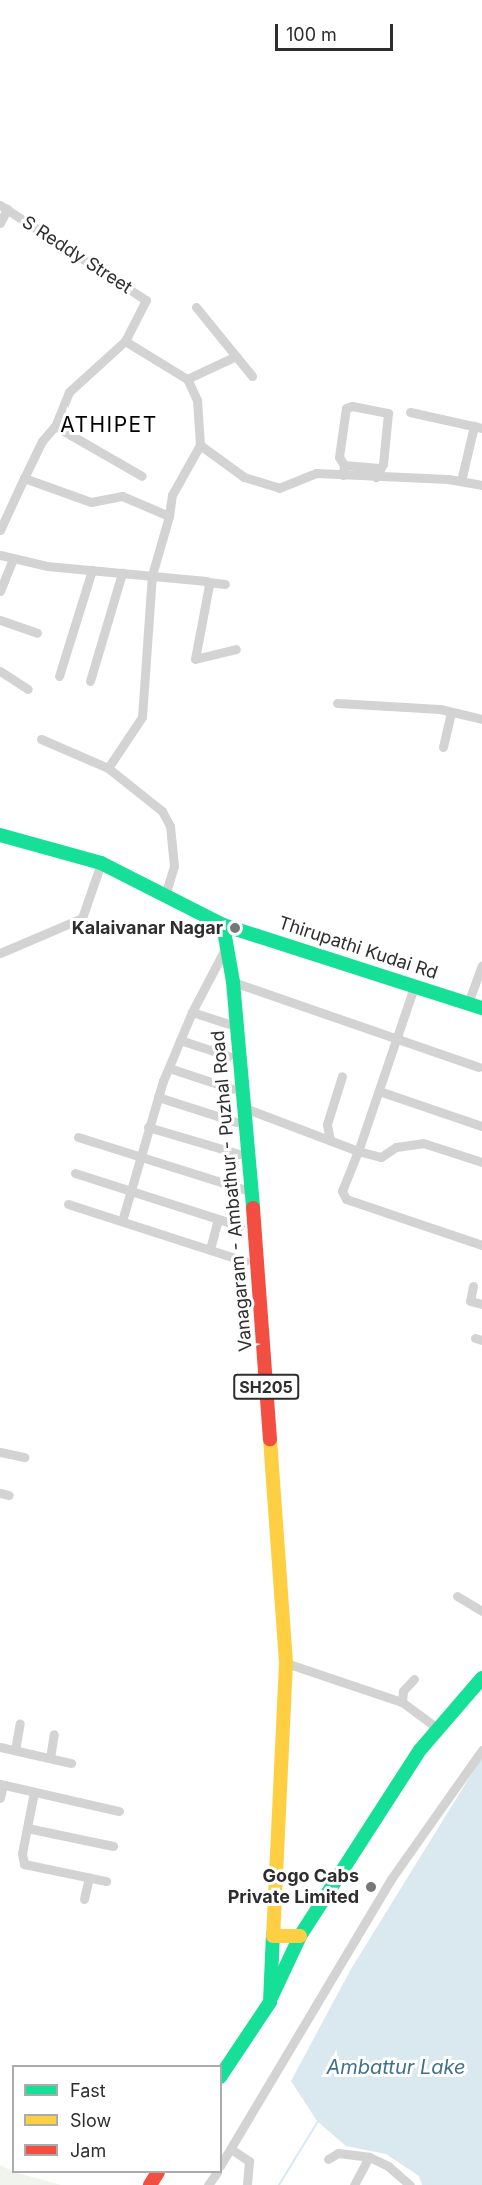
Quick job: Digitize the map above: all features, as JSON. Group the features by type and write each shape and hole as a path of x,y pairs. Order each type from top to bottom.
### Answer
{"main road":[{"path":"0,835 101,863 223,925"},
{"name":"Vanagaram - Ambathur - Puzhal Road","path":"223,925 233,982 242,1107 252,1192 286,1663 270,2002"},
{"name":"Thirupathi Kudai Rd","path":"223,925 415,984 482,1008"},
{"path":"222,2074 270,2002 300,1936 437,1728 482,1678"},
{"path":"273,1936 285,1939 300,1936"}],"street":[{"path":"0,223 4,207"},
{"name":"S Reddy Street","path":"4,207 146,300 125,341"},
{"path":"196,307 252,376"},
{"path":"0,530 42,441 55,426 69,392 125,341 188,379 197,400 200,445 172,495 169,516 152,575 142,717 108,768"},
{"path":"188,379 236,356"},
{"path":"344,470 339,457 345,412 352,406 388,413 383,464 377,472"},
{"path":"410,412 478,427 461,481"},
{"path":"55,426 142,476"},
{"path":"200,445 263,486 294,485 316,473 344,470 482,485"},
{"path":"24,478 91,502 122,496 169,516"},
{"path":"0,555 13,559 92,570 225,584"},
{"path":"0,591 13,559"},
{"path":"59,676 92,570"},
{"path":"90,681 122,573"},
{"path":"208,582 195,659 236,649"},
{"path":"0,620 37,633"},
{"path":"0,671 28,689"},
{"path":"337,703 451,712 482,719"},
{"path":"443,747 451,712"},
{"path":"41,739 108,768 166,818 174,866 165,896"},
{"path":"0,953 82,918 101,863"},
{"path":"122,1221 138,1158 158,1097 192,1012 226,946"},
{"path":"468,1003 482,965"},
{"path":"233,982 479,1067"},
{"path":"415,984 342,1191 346,1199 482,1245"},
{"path":"192,1012 228,1024"},
{"path":"180,1040 228,1056"},
{"path":"169,1068 233,1089"},
{"path":"330,1140 327,1124 342,1076"},
{"path":"379,1090 482,1126"},
{"path":"158,1097 236,1122"},
{"path":"242,1107 358,1151 381,1157 396,1147 423,1143 482,1162"},
{"path":"148,1127 239,1154"},
{"path":"78,1137 138,1158 252,1192"},
{"path":"75,1173 240,1226"},
{"path":"68,1204 245,1261"},
{"path":"210,1249 218,1220"},
{"path":"473,1286 470,1301 482,1304"},
{"path":"0,1452 24,1457"},
{"path":"457,1596 482,1611"},
{"path":"286,1663 402,1702 437,1728"},
{"path":"402,1702 403,1691 414,1679"},
{"path":"15,1750 20,1723"},
{"path":"50,1758 54,1734"},
{"path":"0,1747 71,1763"},
{"path":"222,2163 391,1879 482,1750"},
{"path":"0,1798 1,1785 119,1811"},
{"path":"34,1792 27,1828 24,1864 106,1881"},
{"path":"27,1828 113,1846"},
{"path":"84,1899 89,1878"},
{"path":"231,2149 249,2161 247,2185"},
{"path":"328,2159 338,2153 369,2157 388,2166 410,2185"},
{"path":"354,2185 369,2157"}],"shaded area":[{"path":"0,2165 12,2173 61,2185 0,2185"}],"water":[{"name":"Ambattur Lake","path":"482,1757 482,2185 422,2185 419,2176 386,2154 346,2146 317,2121 291,2081 351,1969"}],"waterway":[{"path":"279,2185 318,2121"}],"traffic: fast":[{"path":"0,835 101,863 223,925 233,982 253,1208"},
{"path":"223,925 482,1008"},
{"path":"271,1998 300,1936 420,1750 482,1678"},
{"path":"222,2074 270,2002 273,1934"}],"traffic: slow":[{"path":"270,1439 286,1663 273,1934"},
{"path":"273,1936 300,1936"}],"traffic: jam":[{"path":"253,1208 270,1439"},
{"path":"150,2185 157,2173"}],"place":[{"name":"Kalaivanar Nagar","path":"235,928"},
{"name":"Gogo Cabs Private Limited","path":"371,1887"}],"district":[{"name":"ATHIPET","path":"109,425"}]}
